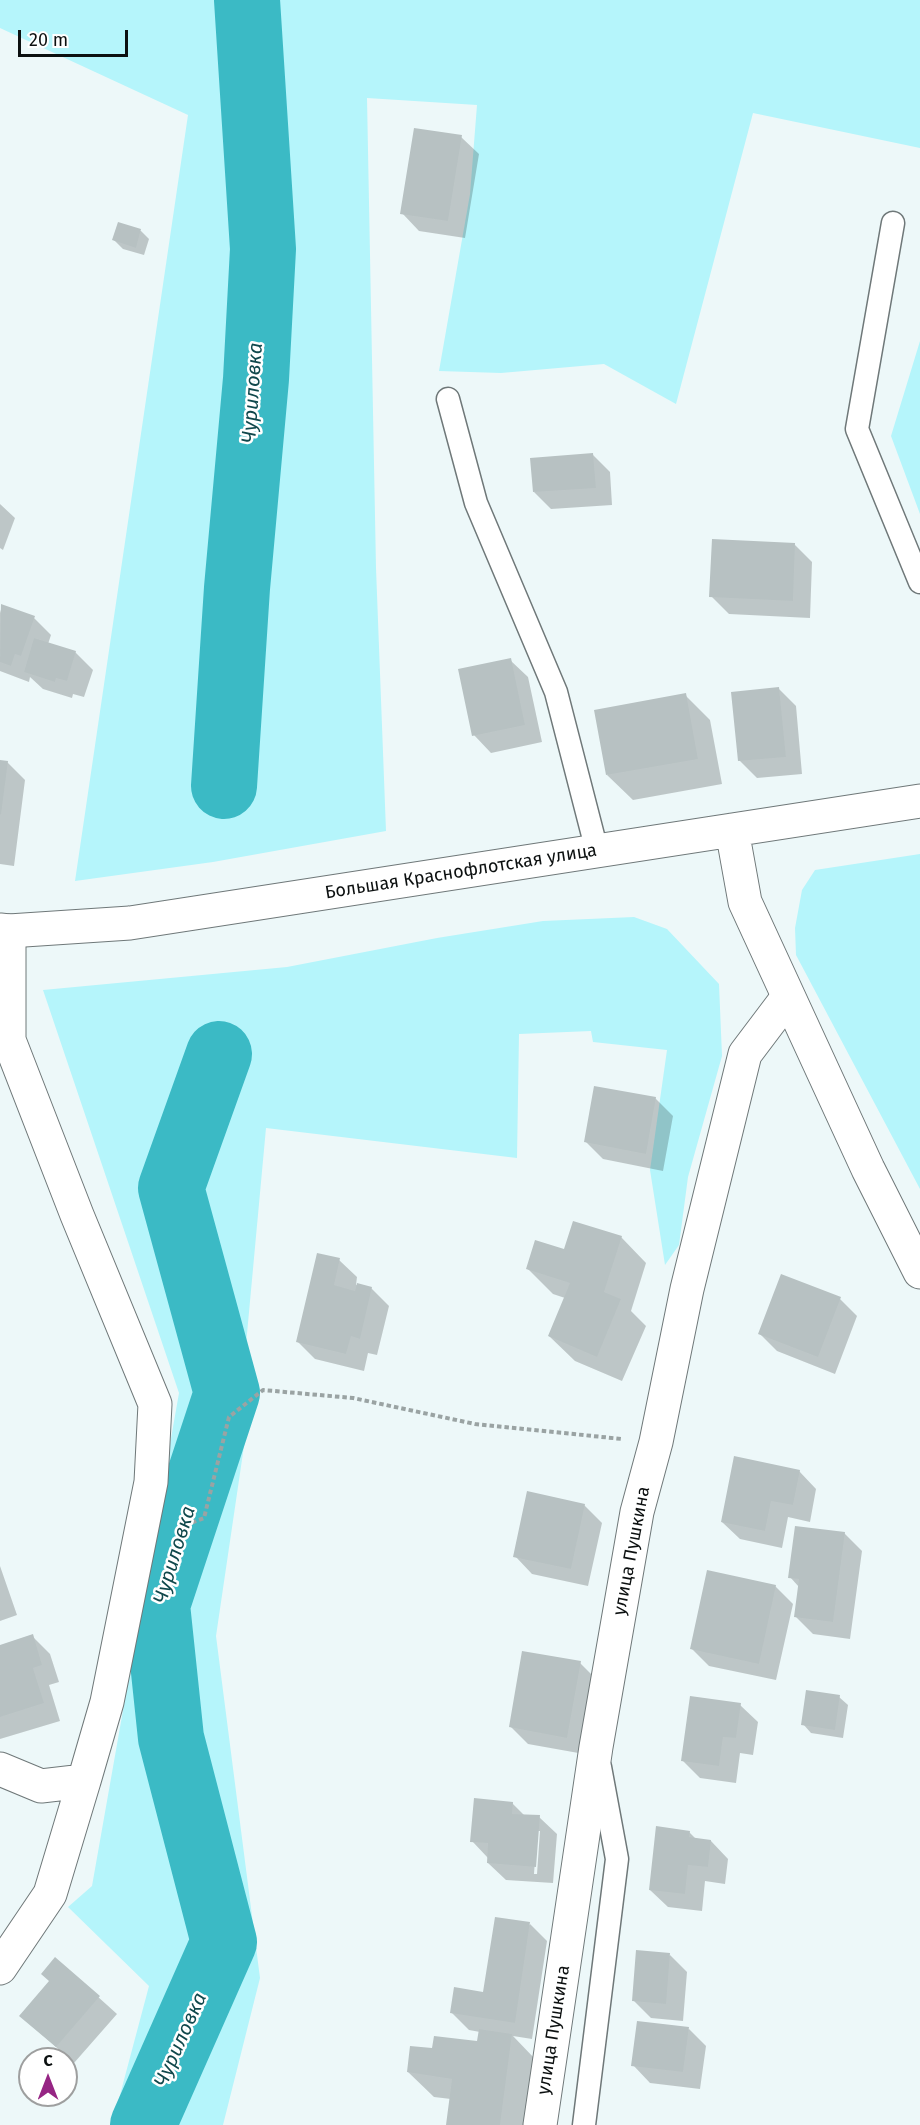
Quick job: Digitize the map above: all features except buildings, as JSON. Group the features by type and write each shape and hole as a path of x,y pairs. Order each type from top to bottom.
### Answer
{"street":[{"name":"Большая Краснофлотская улица","path":"5,930 130,923 920,801"},
{"path":"732,830 745,902 868,1168 920,1272"},
{"path":"0,1968 50,1894 107,1702 151,1482 155,1404 81,1226 9,1040 5,930"},
{"name":"улица Пушкина","path":"540,2125 596,1747 638,1512 656,1443 687,1289 745,1054 788,997"},
{"path":"868,1168 920,1236"},
{"path":"0,1769 41,1786 84,1781"}],"lane":[{"path":"893,223 857,429 920,582"},
{"path":"448,399 476,503 556,692 597,851"},
{"path":"584,2125 618,1859 596,1747"}],"path":[{"path":"139,1542 204,1518 229,1417 263,1390 353,1398 475,1424 656,1443"}],"shaded area":[{"path":"0,0 920,0 920,148 753,113 676,404 604,364 501,373 439,371 470,194 477,105 367,98 376,568 386,831 213,862 75,881 188,115 0,28"},
{"path":"920,341 920,514 891,436"},
{"path":"920,854 920,1189 796,955 795,928 802,890 815,870"},
{"path":"634,917 667,929 719,984 722,1056 688,1177 679,1245 665,1265 650,1170 667,1050 593,1042 591,1031 519,1034 517,1158 266,1128 243,1377 248,1419 216,1636 260,1978 223,2125 112,2125 149,1986 68,1907 92,1886 179,1393 43,990 287,967 437,938 543,921"}],"waterway":[{"name":"Чуриловка","path":"224,786 237,588 256,379 263,249 247,0"},
{"name":"Чуриловка","path":"143,2125 224,1942 171,1738 157,1605 227,1393 171,1188 219,1054"}]}
